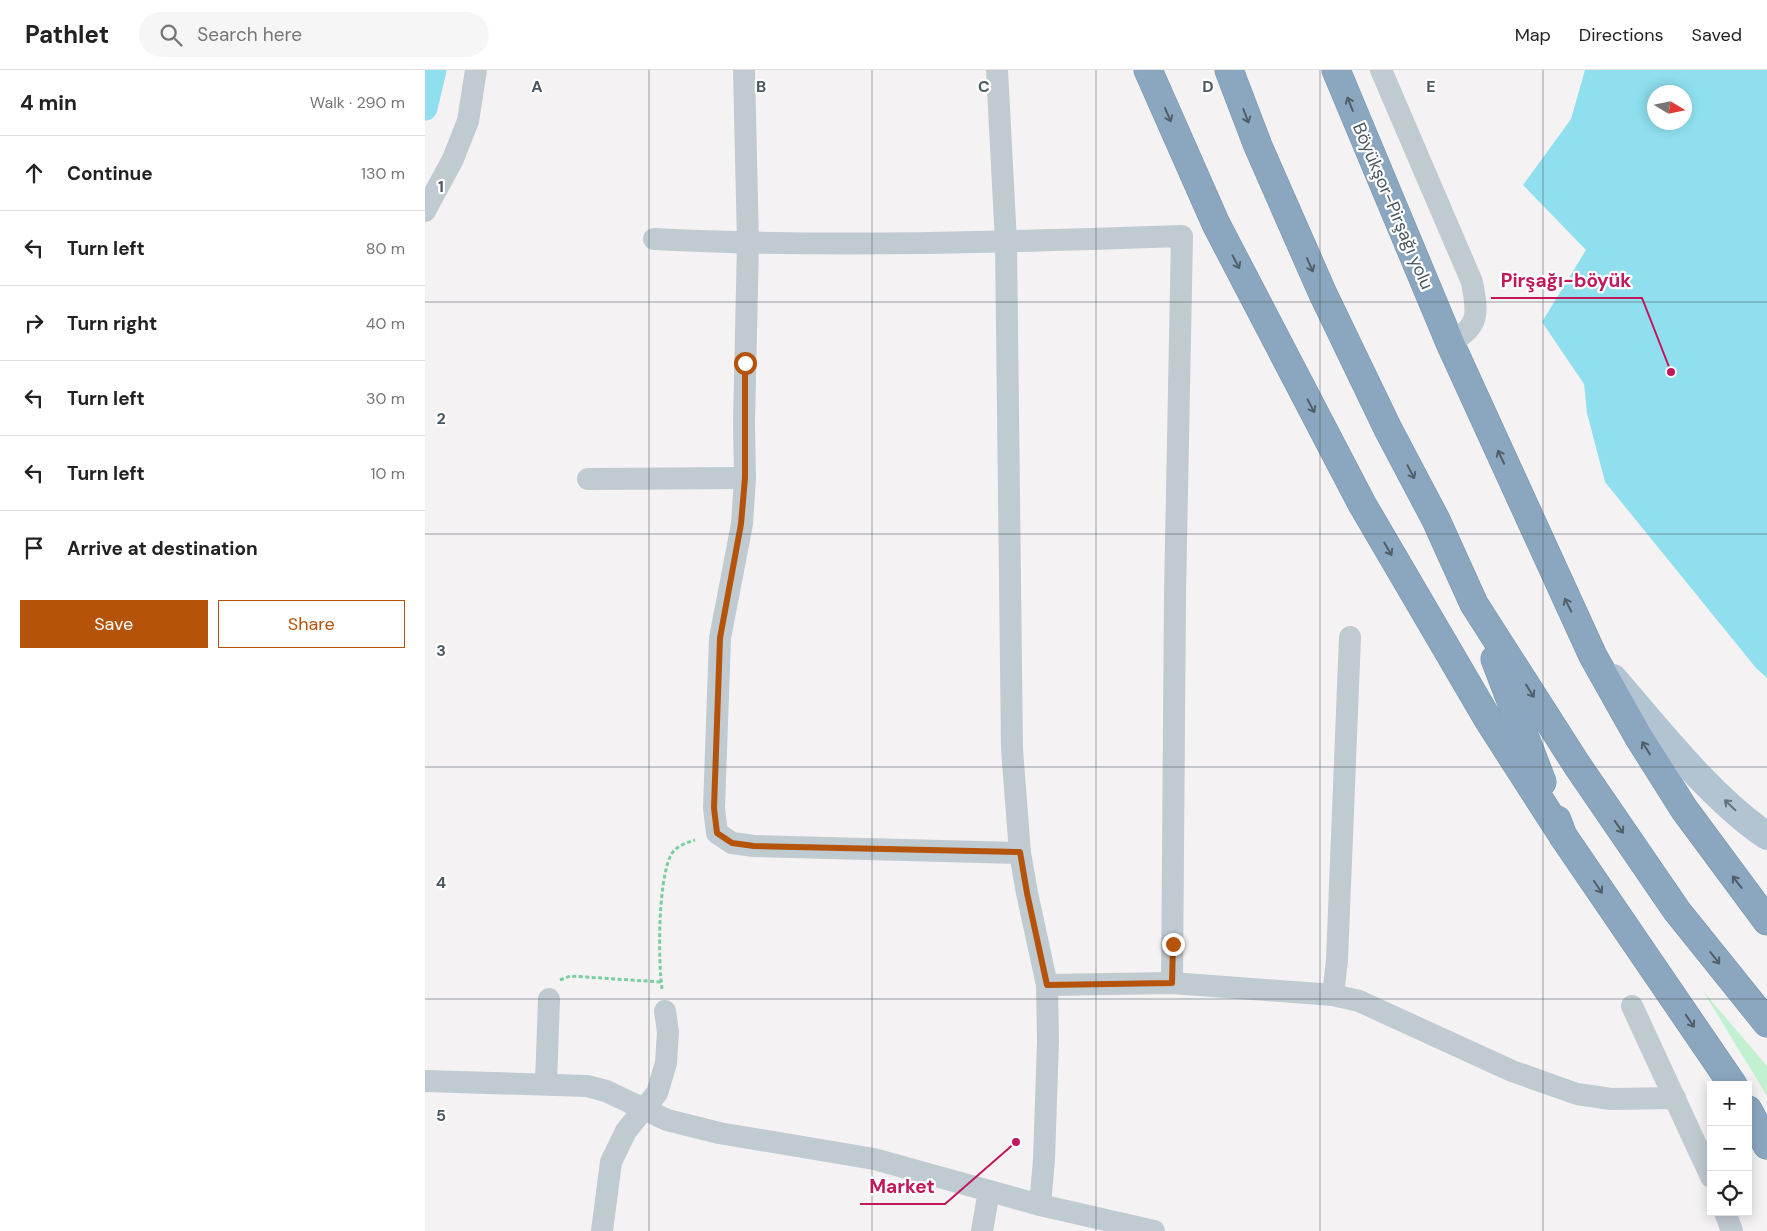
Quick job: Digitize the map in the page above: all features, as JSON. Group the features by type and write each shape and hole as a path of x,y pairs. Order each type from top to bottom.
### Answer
{"highway":[{"path":"1148,70 1216,224 1362,504 1489,721 1563,836 1730,1081"},
{"path":"1229,70 1258,146 1319,285 1388,429 1437,520 1474,604 1563,836"},
{"name":"Böyükşor-Pirşağı yolu","path":"1336,70 1450,343 1593,656 1638,736 1684,809 1767,921"},
{"path":"1474,604 1577,765 1677,911 1767,1023"},
{"path":"1752,1117 1767,1145"}],"main road":[{"path":"1593,656 1682,758 1749,824 1767,836"}],"street":[{"path":"425,211 453,159 468,121 476,70"},
{"path":"744,70 748,244 744,422 745,478 741,524 720,638 714,808 717,833 732,843 754,846 1020,852"},
{"path":"997,70 1007,242 1012,749 1020,852 1047,985 1047,1081 1040,1204"},
{"path":"1381,70 1472,282 1476,303 1474,322 1467,333 1450,343"},
{"path":"654,238 748,244 1007,242 1182,236 1175,594 1172,983"},
{"path":"588,479 745,478"},
{"path":"1333,995 1337,960 1350,637"},
{"path":"1047,985 1172,983 1333,995 1359,1001 1512,1071 1577,1094 1611,1099 1675,1098"},
{"path":"546,1083 549,999"},
{"path":"1632,1006 1708,1171"},
{"path":"602,1231 611,1162 626,1131 657,1092 666,1063 668,1032 665,1011"},
{"path":"425,1081 546,1083 587,1086 606,1091 667,1120 711,1131 874,1160 989,1192 1154,1231"},
{"path":"982,1231 989,1192"},
{"path":"1726,1216 1732,1231"}],"path":[{"path":"665,1011 658,954 665,883 670,856 682,844 717,833"},
{"path":"549,999 556,982 570,976 661,982"}],"green space":[{"path":"1703,991 1767,1066 1767,1096"}],"water":[{"path":"1585,70 1767,70 1767,678 1756,668 1605,482 1587,413 1584,384 1542,322 1586,250 1523,185 1571,119"}],"waterway":[{"path":"425,108 434,70"}],"place":[{"name":"Pirşağı-böyük","path":"1671,372"},
{"name":"Market","path":"1016,1142"}],"route":[{"path":"745,363 745,478 741,524 720,638 714,808 717,833 732,843 754,846 1020,852 1047,985 1172,983 1173,944"}]}
